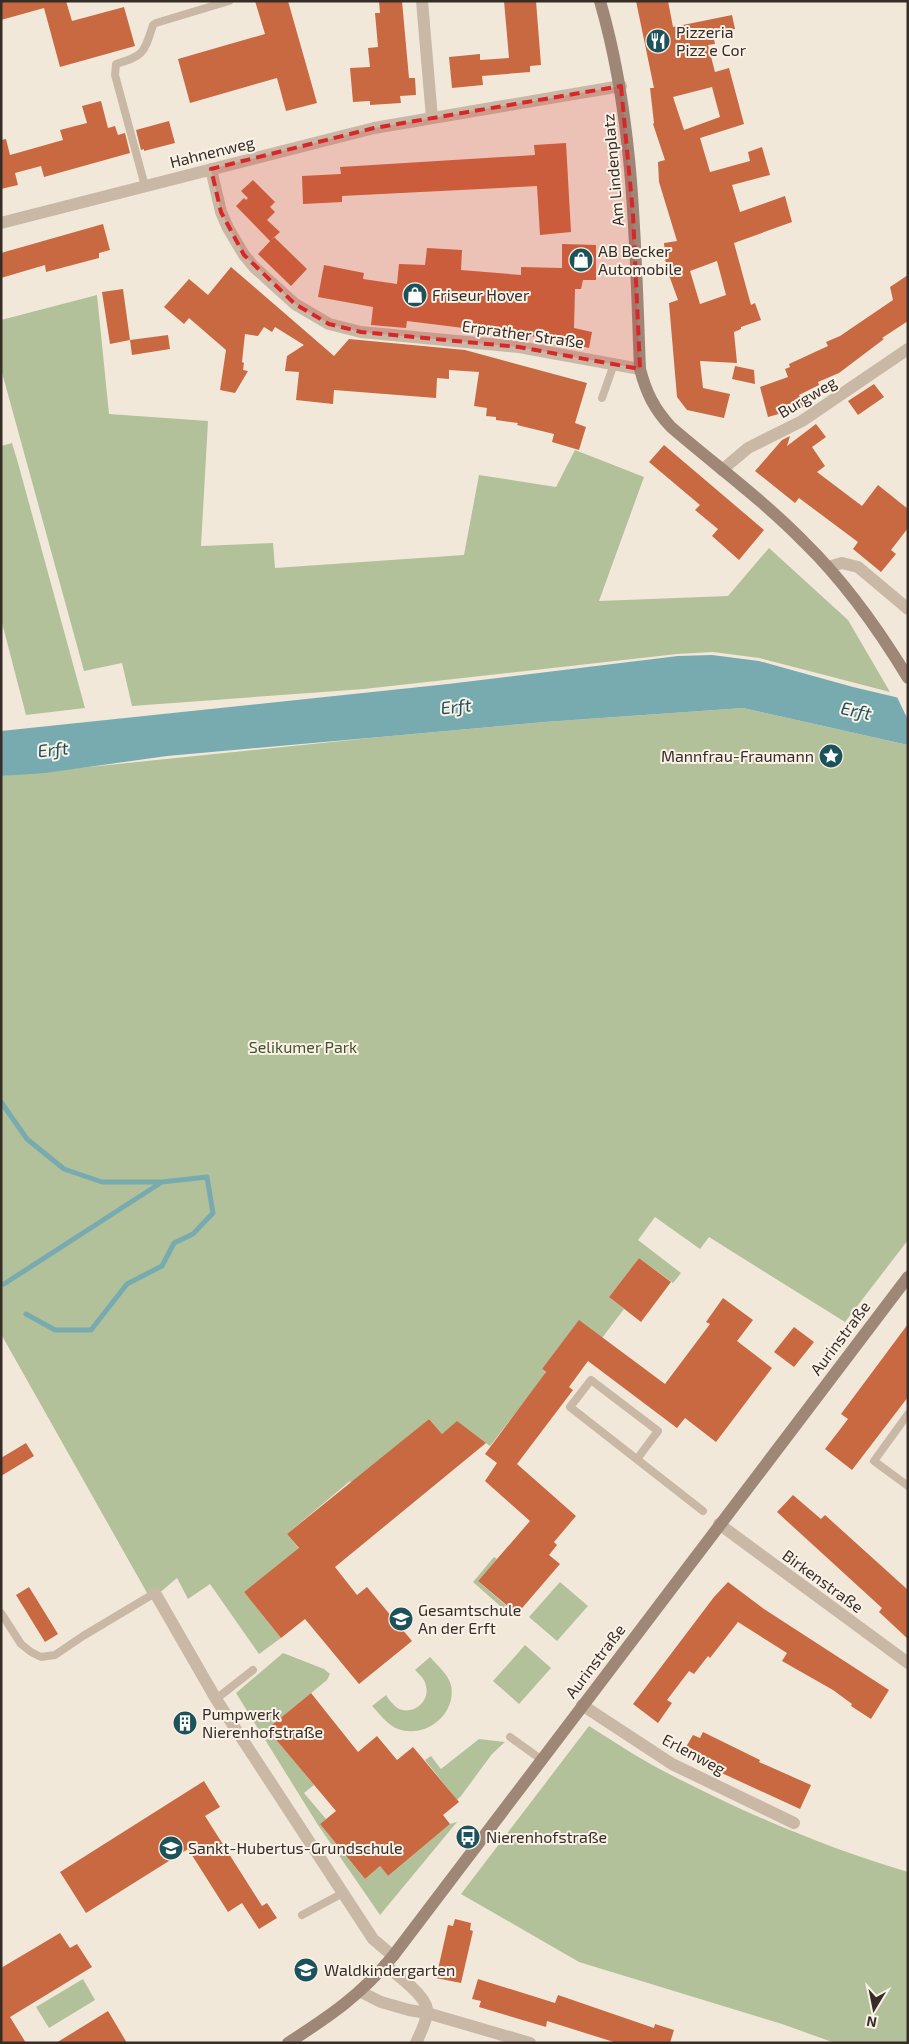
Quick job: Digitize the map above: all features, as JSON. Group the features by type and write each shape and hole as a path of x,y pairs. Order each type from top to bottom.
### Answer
{"main road":[{"name":"Am Lindenplatz","path":"600,1 612,42 621,86 630,160 640,370"},
{"path":"640,370 648,396 662,417 804,541 828,567 871,622 908,678"},
{"name":"Aurinstraße","path":"288,2043 331,2015 361,1992 389,1960 908,1278"}],"street":[{"path":"422,1 432,118"},
{"name":"Hahnenweg","path":"1,223 374,128 621,86"},
{"name":"Erprather Straße","path":"211,168 221,212 244,256 295,304 317,318 337,326 361,332 519,347 640,370"},
{"name":"Burgweg","path":"722,470 748,448 802,420 908,349"},
{"path":"828,567 842,563 858,567 908,608"},
{"name":"Birkenstraße","path":"719,1524 908,1663"},
{"path":"155,1593 216,1699 373,1939 405,1981 427,2004 427,2013 416,2043"},
{"name":"Erlenweg","path":"582,1705 672,1764 794,1823"},
{"path":"361,1992 381,2002 427,2013 530,2043"}],"lane":[{"path":"146,186 115,75 116,64 133,59 143,53 153,25 156,23 230,1"},
{"path":"602,398 614,364"},
{"path":"637,1459 658,1431 591,1380 570,1407 637,1459 704,1511"},
{"path":"908,1414 874,1461 908,1486"},
{"path":"1,1613 21,1644 41,1657 55,1655 155,1593"},
{"path":"216,1699 253,1670"},
{"path":"510,1737 542,1760"},
{"path":"302,1915 343,1893"}],"highlighted area":[{"path":"621,86 633,214 640,369 519,347 361,332 329,324 295,304 244,255 221,212 211,169 374,128"}],"green space":[{"path":"97,295 109,414 208,421 201,546 273,543 275,568 464,555 479,475 556,487 575,450 644,477 599,601 728,596 769,548 848,620 890,692 759,658 713,652 677,654 364,689 132,706 122,663 84,671 1,369 1,320"},
{"path":"12,443 85,708 26,715 1,619 1,446"},
{"name":"Selikumer Park","path":"743,708 908,745 908,1240 845,1322 709,1237 700,1249 655,1217 638,1240 681,1273 673,1283 639,1258 609,1297 624,1309 602,1338 542,1369 546,1373 490,1446 457,1422 442,1434 429,1419 366,1471 355,1487 350,1481 287,1534 300,1550 244,1592 281,1638 259,1654 210,1584 188,1599 177,1578 151,1600 1,1334 1,776 380,737 545,722"},
{"path":"494,1557 497,1559 478,1581 510,1609 507,1612 473,1582"},
{"path":"560,1582 588,1606 557,1641 529,1617"},
{"path":"525,1645 551,1668 519,1704 493,1681"},
{"path":"283,1653 324,1669 330,1674 327,1680 267,1729 314,1785 304,1793 326,1819 320,1824 365,1879 380,1866 388,1876 450,1824 457,1822 380,1915 318,1825 236,1693"},
{"path":"430,1657 450,1681 452,1696 449,1706 437,1722 429,1727 409,1731 398,1729 387,1722 372,1706 386,1695 399,1709 410,1710 420,1705 427,1692 423,1679 415,1670"},
{"path":"589,1726 661,1770 729,1803 817,1841 908,1872 908,2043 835,2043 782,2024 579,1962 461,1894"},
{"path":"479,1739 505,1742 492,1754 457,1800 425,1760 431,1756 441,1769"},
{"path":"83,1979 95,2000 49,2028 36,2007"}],"water":[{"name":"Erft","path":"712,655 759,661 908,700 908,745 743,708 545,722 167,756 45,773 1,776 1,731 448,684 678,656"}],"pier":[{"path":"895,694 908,697 908,720 897,697"}],"building":[{"path":"1,1 66,1 72,21 124,7 135,46 60,67 44,8 1,20"},
{"path":"255,1 288,1 317,103 286,111 277,78 190,103 178,59 265,34"},
{"path":"379,1 402,1 409,78 415,78 416,95 400,96 401,103 370,105 370,101 353,102 350,68 370,67 368,48 378,47 375,13 380,13"},
{"path":"504,1 536,1 541,65 530,66 530,72 482,76 483,85 452,88 449,57 480,54 480,60 509,58"},
{"path":"636,1 668,1 673,27 732,15 735,29 713,34 715,44 708,45 715,72 729,68 744,124 700,138 710,172 750,161 748,152 762,147 770,175 732,185 740,212 785,196 792,222 734,243 751,305 755,303 761,320 741,327 741,329 734,332 737,363 700,361 703,388 730,394 724,418 687,410 677,397 669,303 678,300 666,267 664,243 677,241 659,182 658,162 665,160 653,124 650,88 654,88","holes":["712,87 720,117 684,130 673,97","717,261 726,295 700,304 690,271"]},
{"path":"101,101 108,128 115,126 118,135 125,133 130,153 44,177 41,166 15,173 18,185 1,189 1,140 6,139 10,155 63,140 60,130 87,123 82,106"},
{"path":"169,121 175,143 144,151 144,149 141,150 136,130"},
{"path":"566,143 571,232 540,235 537,186 342,196 342,202 303,204 302,176 341,174 340,167 535,155 534,145"},
{"path":"253,180 275,202 270,207 275,212 267,220 280,232 270,241 236,206 244,198 246,200 248,198 241,191"},
{"path":"103,224 110,250 99,253 99,258 46,272 45,265 1,278 1,253"},
{"path":"274,237 307,269 291,286 258,254"},
{"path":"562,244 596,245 596,280 583,280 581,289 575,289 574,328 592,332 589,348 562,342 562,340 407,321 406,328 371,325 373,307 318,297 324,265 364,273 363,279 397,284 399,264 425,265 427,248 462,250 461,270 521,275 521,267 562,268"},
{"path":"231,267 334,356 349,339 465,350 587,383 575,423 586,427 579,450 552,442 554,434 517,425 518,423 496,420 496,417 486,416 487,408 474,406 479,372 449,370 449,379 437,378 436,398 334,390 333,404 296,400 299,372 285,371 287,356 304,345 275,327 272,332 264,327 258,336 245,334 242,362 244,363 243,370 248,371 235,393 220,390 226,350 189,318 184,324 164,307 189,279 208,295"},
{"path":"908,275 908,321 882,338 884,339 839,373 818,382 819,385 799,395 804,407 768,417 760,387 788,377 785,369 790,367 789,364 828,346 826,342 840,336 893,300 890,287"},
{"path":"123,289 130,340 110,344 102,292"},
{"path":"168,335 170,349 132,355 130,340"},
{"path":"735,366 754,370 755,384 732,379"},
{"path":"874,384 884,397 858,415 848,401"},
{"path":"816,424 826,437 812,447 825,466 817,472 862,506 878,485 908,509 908,528 891,550 896,554 881,572 853,549 858,542 799,498 795,503 755,471 782,440 790,436 787,446"},
{"path":"664,445 764,530 739,560 712,536 718,529 695,510 700,505 649,462"},
{"path":"639,1258 671,1282 641,1322 609,1297"},
{"path":"723,1298 753,1320 737,1341 772,1368 716,1442 685,1418 677,1428 588,1361 569,1387 573,1390 517,1464 576,1516 554,1542 557,1545 549,1555 560,1564 517,1614 478,1581 530,1521 485,1481 497,1463 485,1454 546,1372 542,1369 579,1320 665,1384 710,1324 706,1322"},
{"path":"908,1324 908,1397 852,1470 825,1449 848,1419 841,1414"},
{"path":"794,1327 814,1342 794,1367 774,1352"},
{"path":"429,1419 442,1434 457,1421 486,1443 335,1567 357,1595 367,1587 412,1641 359,1684 305,1619 281,1638 244,1592 299,1548 287,1534"},
{"path":"26,1443 34,1456 1,1476 1,1458"},
{"path":"793,1495 821,1519 825,1515 908,1590 908,1639 879,1612 882,1608 777,1512"},
{"path":"728,1582 764,1609 889,1690 871,1719 851,1706 852,1704 833,1690 782,1661 787,1653 738,1622 710,1658 708,1656 694,1674 689,1671 667,1700 672,1703 658,1723 633,1704 714,1597"},
{"path":"29,1587 58,1634 45,1642 16,1595"},
{"path":"311,1693 358,1752 377,1736 397,1760 413,1747 459,1802 443,1815 450,1824 388,1876 380,1866 365,1879 320,1824 336,1811 267,1729"},
{"name":"Pumpwerk Nierenhofstraße","path":"185,1711 190,1712 196,1718 196,1728 190,1734 185,1735 180,1734 174,1728 173,1723 174,1718 180,1712"},
{"path":"703,1732 760,1760 759,1762 811,1785 800,1809 689,1758 691,1756 683,1752 693,1735 700,1738"},
{"path":"204,1781 220,1807 205,1816 262,1906 267,1903 277,1918 259,1929 242,1903 228,1912 188,1849 86,1913 60,1872"},
{"path":"455,1919 471,1923 470,1930 473,1931 461,1983 436,1978 448,1925 453,1926"},
{"path":"60,1933 70,1948 77,1944 92,1967 10,2017 26,2043 1,2043 1,1968"},
{"path":"478,1979 555,2003 558,1995 654,2028 655,2024 674,2030 670,2043 617,2043 547,2021 546,2027 479,2007 481,2001 472,1999"},
{"path":"108,2011 127,2043 56,2043"}],"waterway":[{"path":"1,1102 27,1139 64,1169 102,1182 161,1182"},
{"path":"4,1284 162,1182 207,1177 213,1213 193,1234 174,1243 162,1266 127,1284 91,1330 55,1330 26,1314"}],"place":[{"name":"Pizzeria Pizz e Cor","path":"658,41"},
{"name":"AB Becker Automobile","path":"581,260"},
{"name":"Friseur Hover","path":"415,295"},
{"name":"Mannfrau-Fraumann","path":"831,756"},
{"name":"Gesamtschule An der Erft","path":"401,1619"},
{"name":"Pumpwerk Nierenhofstraße","path":"185,1723"},
{"name":"Nierenhofstraße","path":"468,1837"},
{"name":"Sankt-Hubertus-Grundschule","path":"171,1848"},
{"name":"Waldkindergarten","path":"306,1970"}]}
